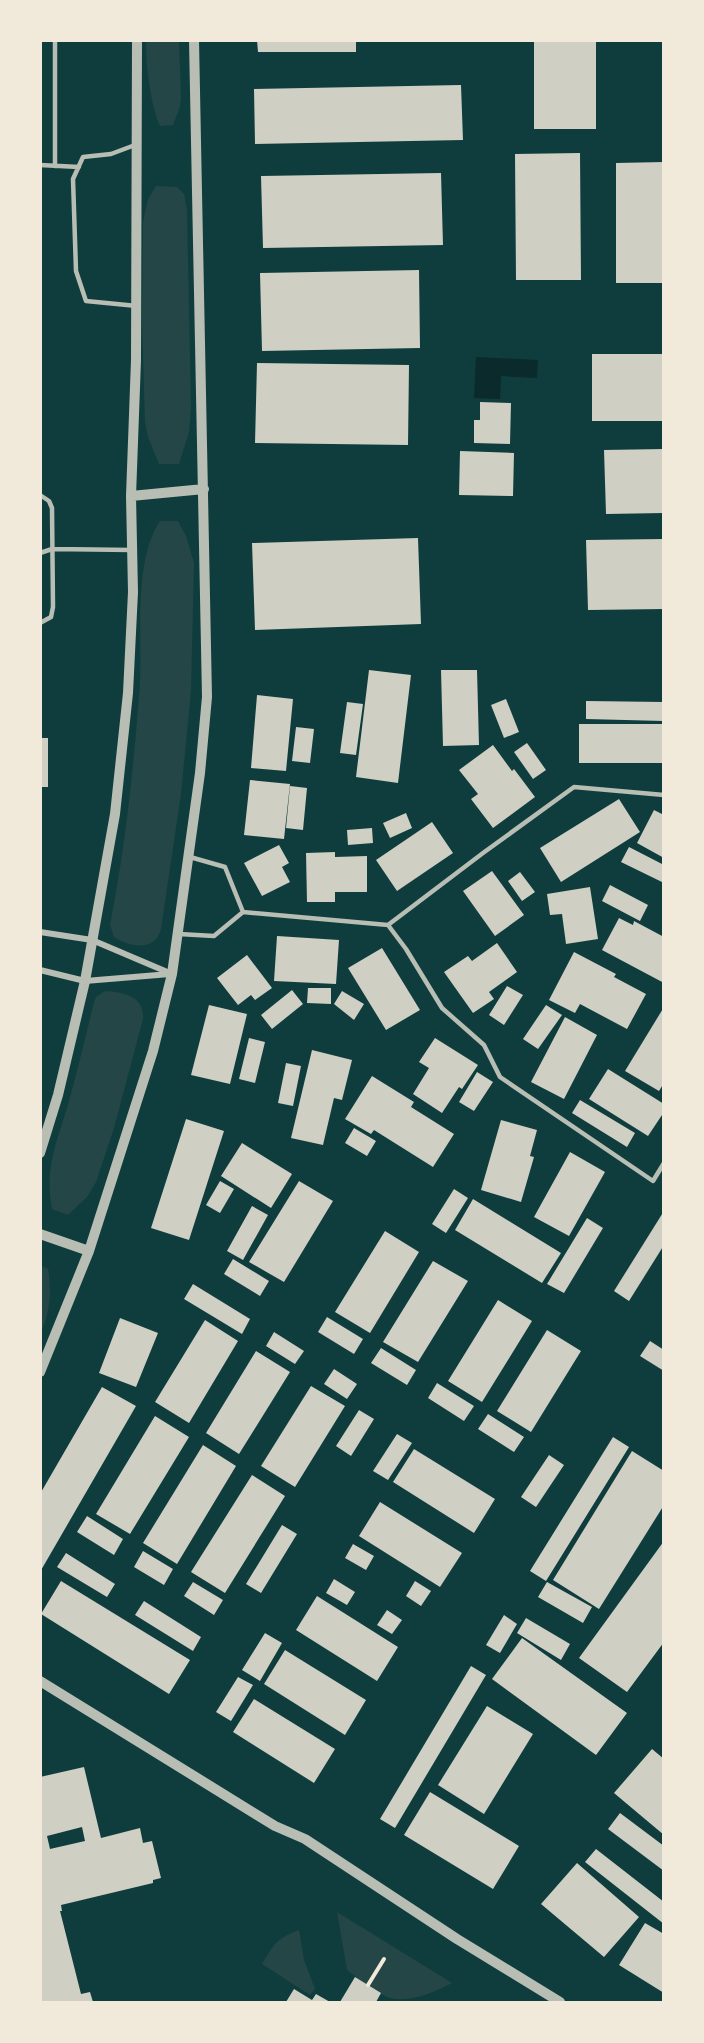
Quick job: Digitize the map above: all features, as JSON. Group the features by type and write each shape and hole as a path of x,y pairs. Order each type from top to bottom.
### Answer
{"street":[{"path":"40,1153 58,1095 85,981 115,814 128,693 133,592 131,496 136,306 137,40"},
{"path":"40,1372 89,1251 153,1052 172,974 200,773 207,698 194,40"},
{"path":"131,496 204,489"},
{"path":"40,932 92,940 172,974"},
{"path":"40,970 85,981 172,974"},
{"path":"40,1234 89,1251"},
{"path":"40,1682 275,1826 305,1839 457,1939 560,2002"}],"lane":[{"path":"56,40 56,166"},
{"path":"136,306 86,301 76,271 73,179 83,158 111,154 138,144"},
{"path":"40,165 79,167"},
{"path":"40,495 49,501 52,508 51,617 40,623"},
{"path":"40,553 52,549 132,550"},
{"path":"178,934 214,936 243,912 388,926 574,787 663,795"},
{"path":"189,856 225,867 243,912"},
{"path":"388,926 406,949 442,1008 484,1045 500,1077 653,1181 663,1163"}],"path":[{"path":"368,1985 384,1959"}],"shaded area":[{"path":"146,41 179,41 181,98 173,125 160,126 157,117 149,84"},
{"path":"156,186 177,187 184,194 187,210 191,408 189,432 179,464 159,464 148,437 145,422 142,317 143,222 148,199"},
{"path":"476,357 538,360 537,378 501,376 500,399 474,398"},
{"path":"160,521 178,521 186,536 194,563 191,690 181,794 161,929 158,936 148,944 134,945 114,937 110,925 124,840 134,754 140,676 142,582 151,539"},
{"path":"105,991 132,997 141,1005 143,1019 114,1128 96,1182 87,1197 68,1215 52,1209 51,1166 94,1002 96,997"},
{"path":"41,1266 48,1269 50,1294 41,1332"},
{"path":"337,1912 452,1983 428,1994 409,1999 391,1998 374,1990 347,1970"},
{"path":"299,1930 304,1960 315,1989 310,1995 262,1964 277,1942"}],"building":[{"path":"257,40 356,40 356,52 258,52"},
{"path":"534,40 596,40 596,129 534,129"},
{"path":"461,85 463,140 255,144 254,89"},
{"path":"580,153 581,280 516,280 515,154"},
{"path":"664,162 664,283 616,283 616,163"},
{"path":"441,173 443,245 263,248 261,176"},
{"path":"419,270 420,348 262,351 260,273"},
{"path":"592,354 664,354 664,421 592,421"},
{"path":"257,363 409,365 408,445 255,443"},
{"path":"480,402 511,403 510,444 474,443 474,420 480,420"},
{"path":"664,449 664,513 606,514 604,450"},
{"path":"460,451 514,453 513,496 459,495"},
{"path":"418,538 421,624 255,630 252,543"},
{"path":"664,539 664,609 588,610 586,540"},
{"path":"369,670 411,675 398,783 356,777"},
{"path":"441,670 477,670 479,745 443,746"},
{"path":"257,695 293,699 286,771 251,768"},
{"path":"506,699 519,732 504,738 491,705"},
{"path":"586,701 664,702 664,721 586,719"},
{"path":"347,702 363,704 356,755 340,753"},
{"path":"579,724 664,724 664,763 579,763"},
{"path":"296,727 314,729 310,763 292,761"},
{"path":"40,738 48,738 48,787 40,787"},
{"path":"527,743 546,770 533,779 514,752"},
{"path":"493,745 535,797 493,828 471,799 478,794 459,770"},
{"path":"250,780 290,784 284,839 244,835"},
{"path":"290,786 307,788 303,830 286,828"},
{"path":"619,799 640,832 561,882 540,848"},
{"path":"654,810 664,815 664,858 637,843"},
{"path":"406,813 412,828 390,838 383,823"},
{"path":"432,822 453,853 397,891 376,860"},
{"path":"372,828 373,843 348,845 347,830"},
{"path":"279,845 289,863 282,867 290,882 262,896 244,863"},
{"path":"629,847 664,865 664,883 621,862"},
{"path":"335,852 335,857 367,856 367,892 335,892 335,902 307,902 306,853"},
{"path":"492,871 524,915 495,936 463,891"},
{"path":"520,872 535,892 522,901 508,881"},
{"path":"610,885 648,905 640,921 602,901"},
{"path":"590,887 598,939 566,944 562,914 550,915 547,894"},
{"path":"619,918 633,925 634,921 664,937 664,983 602,950"},
{"path":"277,936 339,940 336,984 274,981"},
{"path":"497,943 517,972 489,992 494,999 473,1013 444,972 468,956 472,961"},
{"path":"382,948 420,1010 386,1030 348,968"},
{"path":"574,952 616,974 614,977 646,994 627,1029 580,1004 575,1013 549,1000"},
{"path":"247,955 272,988 255,1000 251,995 238,1005 217,978"},
{"path":"507,986 523,995 504,1025 489,1015"},
{"path":"308,988 331,988 331,1004 307,1003"},
{"path":"292,990 303,1004 272,1029 261,1015"},
{"path":"342,991 364,1004 354,1020 334,1004"},
{"path":"209,1005 247,1014 230,1084 191,1075"},
{"path":"546,1005 562,1015 538,1049 523,1039"},
{"path":"664,1007 664,1083 659,1091 625,1071"},
{"path":"565,1017 597,1035 564,1099 531,1082"},
{"path":"249,1038 265,1042 255,1083 239,1079"},
{"path":"435,1038 478,1065 462,1089 459,1087 442,1113 413,1094 429,1068 419,1062"},
{"path":"312,1050 352,1060 342,1100 334,1098 323,1145 291,1138"},
{"path":"286,1063 301,1066 293,1106 278,1103"},
{"path":"608,1069 664,1104 664,1112 648,1136 589,1099"},
{"path":"477,1072 493,1082 474,1111 459,1102"},
{"path":"372,1076 414,1102 411,1107 454,1134 433,1167 374,1130 371,1134 345,1119"},
{"path":"580,1100 635,1133 627,1147 572,1113"},
{"path":"186,1119 224,1131 189,1240 151,1228"},
{"path":"501,1120 537,1130 530,1156 534,1157 521,1202 481,1190"},
{"path":"354,1128 376,1141 367,1156 345,1143"},
{"path":"242,1143 292,1174 271,1208 221,1176"},
{"path":"570,1152 605,1172 569,1236 534,1217"},
{"path":"220,1181 234,1189 220,1213 206,1205"},
{"path":"299,1181 333,1201 284,1282 249,1262"},
{"path":"454,1189 468,1198 446,1233 432,1224"},
{"path":"473,1199 561,1253 542,1283 455,1230"},
{"path":"252,1206 268,1215 243,1260 227,1251"},
{"path":"664,1211 664,1245 629,1301 614,1291"},
{"path":"587,1218 603,1228 564,1293 547,1284"},
{"path":"385,1231 419,1252 370,1333 335,1312"},
{"path":"233,1259 269,1281 260,1296 224,1274"},
{"path":"433,1261 468,1281 418,1362 383,1342"},
{"path":"193,1284 250,1319 242,1334 184,1299"},
{"path":"498,1300 532,1321 482,1402 448,1381"},
{"path":"327,1317 363,1339 354,1354 318,1332"},
{"path":"120,1318 158,1333 136,1387 99,1373"},
{"path":"205,1320 238,1341 189,1423 155,1402"},
{"path":"547,1330 581,1351 531,1432 497,1411"},
{"path":"274,1332 304,1351 295,1364 266,1346"},
{"path":"650,1341 664,1350 664,1371 640,1356"},
{"path":"381,1348 416,1370 407,1385 371,1363"},
{"path":"256,1351 290,1372 239,1454 206,1433"},
{"path":"334,1369 357,1384 347,1399 324,1384"},
{"path":"437,1383 474,1406 464,1421 428,1398"},
{"path":"311,1386 345,1406 295,1487 261,1466"},
{"path":"102,1387 136,1406 40,1572 40,1494"},
{"path":"359,1410 374,1419 351,1456 336,1446"},
{"path":"488,1414 524,1437 514,1452 478,1429"},
{"path":"155,1416 189,1437 130,1534 96,1514"},
{"path":"397,1434 412,1443 388,1480 373,1471"},
{"path":"613,1437 629,1447 546,1581 530,1571"},
{"path":"203,1445 236,1466 177,1564 143,1543"},
{"path":"414,1449 495,1499 474,1533 393,1482"},
{"path":"632,1451 664,1471 664,1505 599,1609 553,1580"},
{"path":"549,1455 564,1465 536,1507 521,1497"},
{"path":"252,1475 285,1496 225,1593 191,1572"},
{"path":"380,1502 462,1553 440,1587 359,1536"},
{"path":"87,1516 123,1539 114,1555 77,1532"},
{"path":"282,1525 297,1534 261,1593 246,1584"},
{"path":"664,1541 664,1642 627,1692 579,1658"},
{"path":"353,1544 374,1556 366,1570 345,1558"},
{"path":"143,1551 173,1569 164,1585 134,1567"},
{"path":"66,1553 115,1584 107,1597 57,1567"},
{"path":"334,1579 355,1592 347,1605 326,1593"},
{"path":"61,1581 190,1660 169,1694 41,1614"},
{"path":"415,1581 431,1591 421,1606 406,1596"},
{"path":"193,1582 223,1600 214,1615 184,1596"},
{"path":"547,1582 592,1607 583,1623 538,1597"},
{"path":"317,1596 398,1647 377,1681 296,1630"},
{"path":"144,1601 201,1637 193,1651 135,1615"},
{"path":"387,1610 402,1620 392,1634 377,1625"},
{"path":"504,1615 517,1624 500,1653 486,1645"},
{"path":"526,1618 570,1644 561,1660 517,1633"},
{"path":"265,1633 282,1643 260,1681 242,1670"},
{"path":"522,1638 627,1713 596,1755 492,1679"},
{"path":"285,1650 366,1700 345,1735 264,1684"},
{"path":"471,1666 486,1675 395,1828 380,1819"},
{"path":"238,1677 253,1685 231,1721 216,1712"},
{"path":"254,1699 335,1749 314,1783 233,1732"},
{"path":"487,1706 533,1734 484,1814 438,1785"},
{"path":"652,1749 664,1759 664,1835 614,1793"},
{"path":"84,1767 101,1838 140,1828 143,1843 152,1841 161,1878 153,1880 153,1883 61,1905 62,1911 60,1911 81,1994 90,1992 93,2002 40,2002 40,1777","holes":["82,1827 85,1841 50,1849 47,1836"]},
{"path":"430,1792 519,1846 493,1889 404,1835"},
{"path":"620,1813 664,1846 664,1871 608,1829"},
{"path":"596,1849 664,1902 664,1924 585,1862"},
{"path":"577,1863 639,1917 604,1957 541,1904"},
{"path":"645,1923 664,1934 664,1993 619,1965"},
{"path":"355,1977 381,1993 376,2002 340,2002"},
{"path":"294,1989 312,2000 316,1994 330,2002 286,2002"}]}
